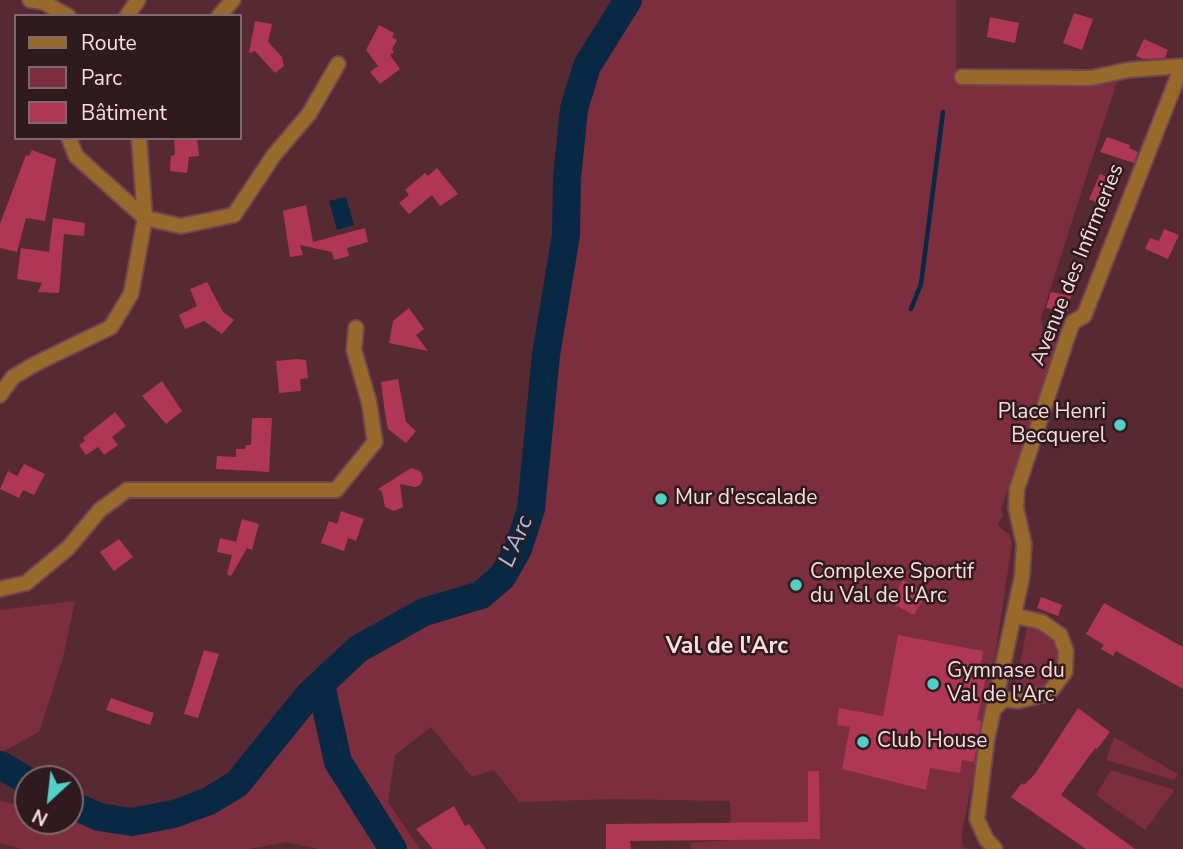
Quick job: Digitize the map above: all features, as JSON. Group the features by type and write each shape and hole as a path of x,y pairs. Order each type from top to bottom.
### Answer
{"street":[{"path":"30,0 43,2 64,14"},
{"path":"221,14 233,0"},
{"path":"70,140 76,156 145,218 181,226 234,215 274,155 309,114 338,64"},
{"name":"Avenue des Infirmeries","path":"962,77 1070,79 1129,70 1182,66 1084,316 1073,321 1017,489 1016,508 1024,544 1016,616 994,709 977,819 986,839 995,849"},
{"path":"0,396 13,377 111,327 131,295 145,218 139,140"},
{"path":"0,589 26,583 68,548 100,510 127,491 336,490 375,442 369,402 354,350 356,328"},
{"path":"994,709 1004,699 1018,701 1049,694 1065,671 1066,651 1060,635 1042,622 1016,616"}],"green space":[{"path":"628,0 956,0 956,67 962,74 962,80 1075,86 1118,78 1041,318 1043,332 1056,344 1001,509 1003,516 997,525 1010,535 1012,544 986,716 961,836 963,846 967,849 691,849 691,843 731,840 730,801 613,799 519,802 494,770 472,777 431,727 395,755 388,802 420,849 318,849 287,842 249,849 20,849 0,843 0,801 14,804 14,835 84,835 84,810 99,817 132,822 174,814 209,801 237,784 308,696 358,649 424,612 481,595 502,577 518,549 531,509 546,355 566,235 567,178 574,109 587,66"},
{"path":"75,601 63,658 39,732 0,753 0,610"},
{"path":"1028,623 1050,634 1060,654 1058,666 1055,677 1042,691 1014,693"},
{"path":"1114,737 1178,774 1174,780 1106,760"},
{"path":"1111,770 1175,790 1145,830 1096,795"}],"water":[{"path":"346,197 354,225 337,230 329,201"}],"building":[{"path":"1074,13 1093,19 1082,50 1063,43"},
{"path":"990,17 1019,23 1015,43 987,37"},
{"path":"255,21 272,24 268,42 282,57 284,66 275,73 255,51 249,53"},
{"path":"379,25 394,33 392,37 397,40 392,49 394,52 390,55 400,69 380,84 370,72 378,66 366,50"},
{"path":"1144,39 1168,50 1165,58 1143,59 1136,56"},
{"path":"1107,137 1130,145 1129,148 1138,152 1134,163 1100,152"},
{"path":"174,140 197,140 199,156 189,157 187,173 170,171 171,156 175,155"},
{"path":"32,150 56,159 45,221 26,218 17,252 0,248 0,224 26,155 29,156"},
{"path":"437,168 458,194 440,206 432,195 409,214 399,203 409,195 405,190 425,173 428,176"},
{"path":"1100,174 1116,181 1105,206 1089,199"},
{"path":"306,205 313,242 365,228 368,242 347,248 349,256 334,260 332,252 300,245 303,255 290,257 283,211"},
{"path":"53,218 85,223 84,236 64,234 59,293 38,292 42,283 17,279 21,248 49,252"},
{"path":"1164,229 1179,235 1168,259 1145,249 1150,238 1159,241"},
{"path":"207,282 223,312 234,320 222,334 204,321 185,329 179,315 197,306 190,289"},
{"path":"1051,292 1071,296 1068,311 1046,308"},
{"path":"409,308 424,329 416,335 428,351 389,343 393,321"},
{"path":"306,360 308,378 300,379 301,391 279,393 276,361"},
{"path":"398,379 406,422 416,431 406,443 388,429 381,382"},
{"path":"162,381 182,411 166,424 142,396"},
{"path":"115,412 126,426 112,437 118,445 104,455 98,447 86,455 79,445 85,441 83,438"},
{"path":"252,418 272,418 269,472 216,469 217,456 236,457 236,449 245,449 246,445 251,445"},
{"path":"24,464 45,474 34,495 23,490 19,498 0,489 8,471 17,476"},
{"path":"411,468 420,471 423,478 420,485 415,487 400,484 403,507 394,511 385,507 382,492 378,489"},
{"path":"341,511 364,519 356,541 348,538 344,551 321,543 329,521 337,524"},
{"path":"242,519 259,524 252,550 247,548 231,576 227,574 232,555 217,552 220,538 236,542"},
{"path":"119,539 133,557 114,571 100,552"},
{"path":"903,580 927,593 914,615 891,603"},
{"path":"1041,597 1062,605 1058,616 1037,608"},
{"path":"1104,603 1183,647 1183,689 1116,651 1113,656 1101,649 1104,645 1086,634"},
{"name":"Gymnase du Val de l'Arc","path":"898,635 983,651 979,675 986,676 977,720 981,721 974,762 962,760 960,773 930,768 926,790 842,769 850,727 837,725 839,708 883,716"},
{"path":"204,650 219,654 198,718 184,714"},
{"path":"111,698 154,713 150,725 106,710"},
{"path":"1078,708 1110,732 1061,795 1135,849 1086,849 1011,797 1022,783 1024,785 1035,774"},
{"path":"808,771 819,771 820,839 630,841 631,849 606,849 606,824 808,822"},
{"path":"454,806 465,826 469,824 486,849 433,849 416,829"}],"waterway":[{"name":"L'Arc","path":"84,810 99,817 132,822 174,814 209,801 237,784 308,696 358,649 424,612 481,595 502,577 518,549 531,509 546,355 566,235 567,178 574,109 587,66 628,0"},
{"path":"911,309 921,284 943,112"},
{"path":"321,685 338,762 393,849"},
{"name":"L'Arc","path":"0,765 14,773"}],"place":[{"name":"Place Henri Becquerel","path":"1120,425"},
{"name":"Mur d'escalade","path":"661,499"},
{"name":"Complexe Sportif du Val de l'Arc","path":"796,585"},
{"name":"Gymnase du Val de l'Arc","path":"933,684"},
{"name":"Club House","path":"863,742"}],"district":[{"name":"Val de l'Arc","path":"727,647"}]}
